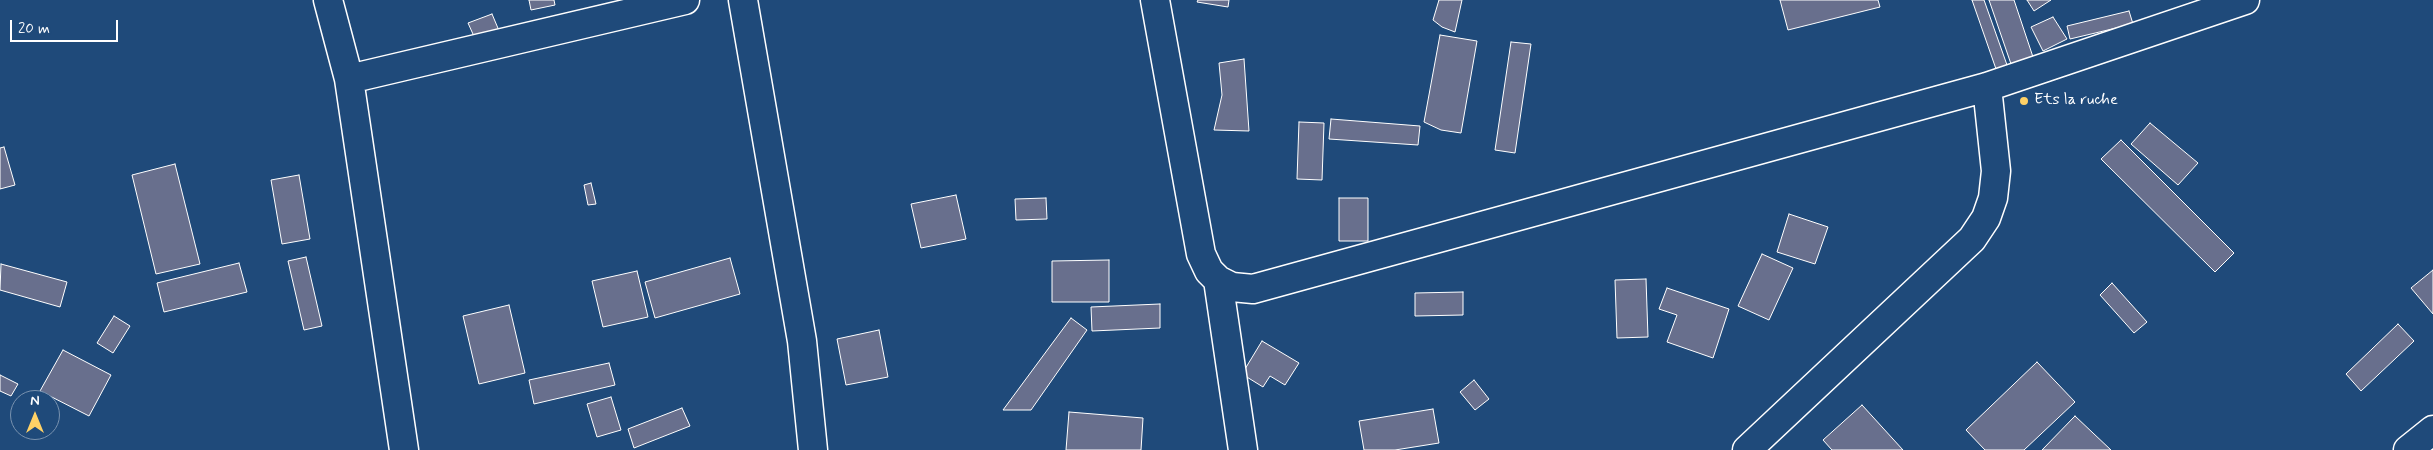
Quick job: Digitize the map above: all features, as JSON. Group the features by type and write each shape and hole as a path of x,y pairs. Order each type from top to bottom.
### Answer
{"street":[{"path":"328,0 349,79 404,450"},
{"path":"349,79 685,0"},
{"path":"743,0 802,340 813,450"},
{"path":"1155,0 1201,254 1209,272 1218,280 1232,287 1253,289 1987,87 2245,0"},
{"path":"1748,450 1972,239 1986,218 1993,198 1996,172 1987,87"},
{"path":"1218,280 1243,450"},
{"path":"2408,450 2433,430"}],"building":[{"path":"529,0 554,0 555,5 531,10"},
{"path":"1198,0 1229,0 1228,7 1197,2"},
{"path":"1439,0 1462,0 1455,32 1442,27 1433,20"},
{"path":"1780,0 1878,0 1880,7 1788,30"},
{"path":"1972,0 1984,0 2007,65 1996,69"},
{"path":"1989,0 2014,0 2033,57 2011,64"},
{"path":"2027,0 2051,0 2034,11"},
{"path":"2129,11 2133,24 2070,39 2067,26"},
{"path":"492,14 500,33 477,43 468,23"},
{"path":"2053,17 2067,39 2043,51 2031,27"},
{"path":"1440,35 1477,41 1461,133 1441,130 1424,122"},
{"path":"1511,42 1531,44 1515,153 1495,150"},
{"path":"1244,59 1249,131 1214,130 1222,95 1219,63"},
{"path":"1331,119 1420,126 1418,145 1329,139"},
{"path":"1299,122 1324,123 1322,180 1297,179"},
{"path":"2150,123 2198,163 2178,185 2131,144"},
{"path":"2121,140 2234,253 2215,272 2101,159"},
{"path":"4,147 15,185 0,189 0,148"},
{"path":"175,164 200,264 156,274 132,175"},
{"path":"299,175 310,239 282,244 271,180"},
{"path":"591,183 596,204 588,205 584,185"},
{"path":"956,195 966,239 921,248 911,204"},
{"path":"1046,198 1047,219 1016,220 1015,199"},
{"path":"1339,198 1368,198 1368,241 1339,241"},
{"path":"1789,214 1828,227 1815,264 1777,252"},
{"path":"1762,254 1793,268 1769,320 1738,306"},
{"path":"306,257 322,326 304,330 288,261"},
{"path":"730,258 740,294 655,318 645,282"},
{"path":"1109,260 1109,302 1052,302 1052,261"},
{"path":"239,263 247,292 164,312 157,283"},
{"path":"1,264 67,282 60,307 0,290"},
{"path":"2433,270 2433,314 2411,288"},
{"path":"637,271 648,317 603,327 592,281"},
{"path":"1646,279 1648,337 1617,338 1615,280"},
{"path":"2112,283 2147,322 2134,333 2100,295"},
{"path":"1667,288 1729,309 1713,358 1667,342 1677,315 1659,309"},
{"path":"1463,292 1463,315 1415,316 1415,293"},
{"path":"1160,304 1160,328 1092,331 1091,307"},
{"path":"509,305 525,373 479,384 463,316"},
{"path":"114,316 130,326 113,353 97,343"},
{"path":"1071,318 1087,330 1031,410 1003,410"},
{"path":"2398,324 2414,341 2361,391 2346,374"},
{"path":"879,330 888,377 846,385 837,339"},
{"path":"1262,341 1299,363 1285,385 1270,376 1263,387 1242,374"},
{"path":"63,350 111,375 89,416 60,401 60,390 41,390"},
{"path":"2037,362 2075,402 2024,450 1985,450 1966,430"},
{"path":"609,363 615,385 534,404 529,380"},
{"path":"0,375 18,384 14,390 10,390 10,396 0,391"},
{"path":"1474,380 1489,399 1475,410 1460,392"},
{"path":"611,397 621,430 597,437 587,404"},
{"path":"1862,405 1903,450 1832,450 1823,440"},
{"path":"682,408 690,426 634,448 628,429"},
{"path":"1433,409 1439,443 1395,450 1364,450 1359,421"},
{"path":"1069,412 1143,418 1141,450 1066,450"},
{"path":"2075,416 2111,450 2042,450"}],"place":[{"name":"Ets la ruche","path":"2024,101"}]}
